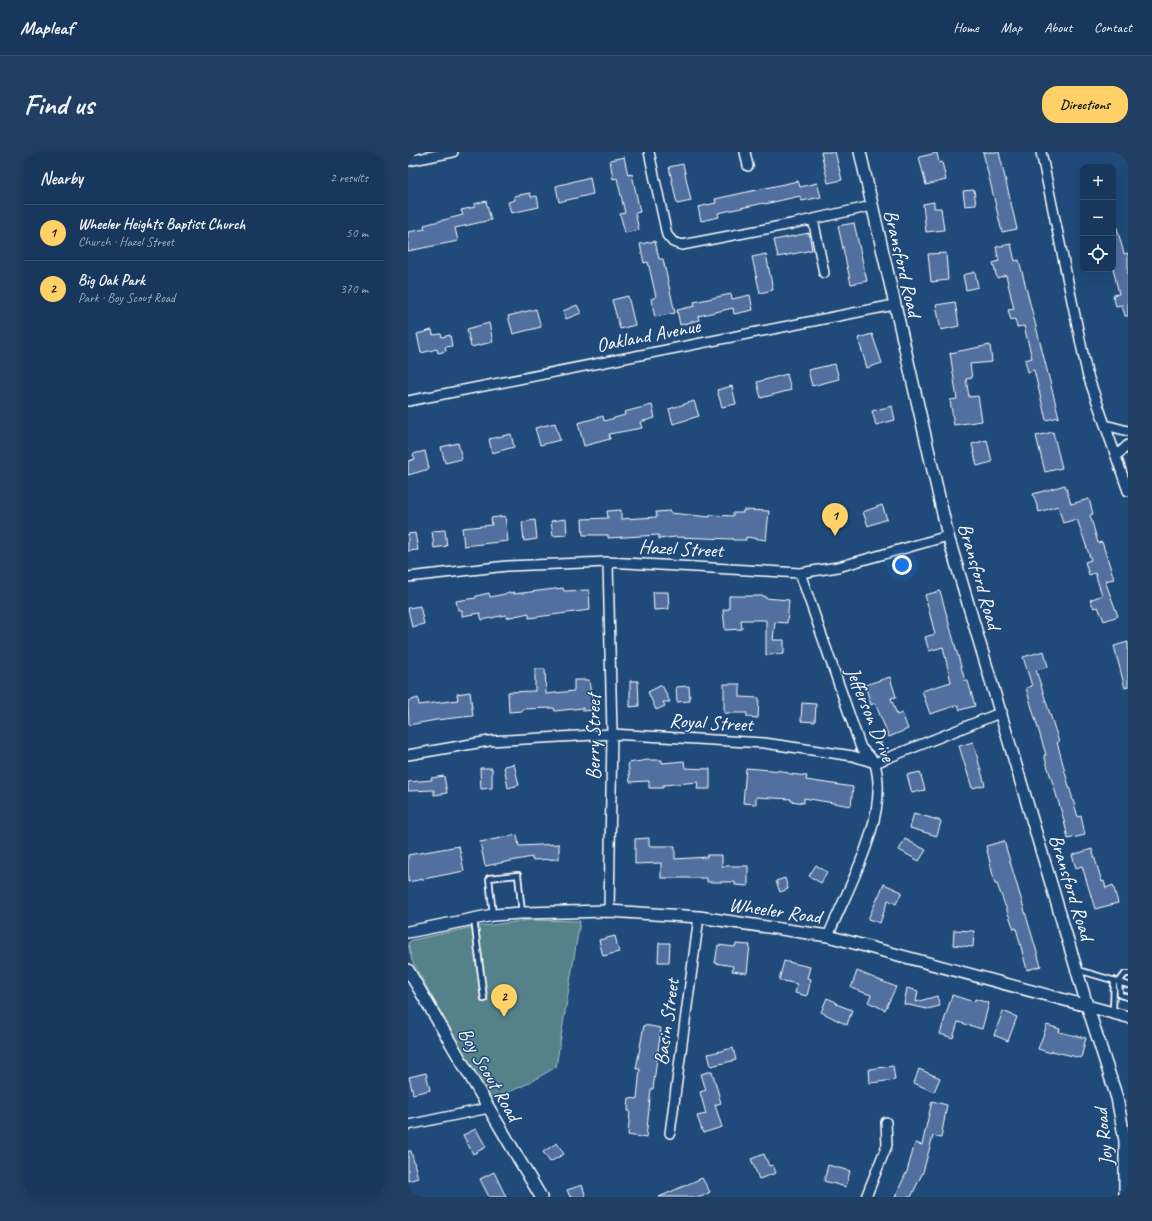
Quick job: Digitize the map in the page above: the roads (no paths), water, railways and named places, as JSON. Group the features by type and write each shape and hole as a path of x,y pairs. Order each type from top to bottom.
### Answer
{"street":[{"path":"408,160 453,152"},
{"path":"649,152 667,236 673,242 682,245 872,206"},
{"path":"745,152 748,166"},
{"name":"Bransford Road","path":"860,152 948,536 1002,712 1087,1005"},
{"path":"1041,152 1087,373 1128,491"},
{"path":"813,219 824,274"},
{"name":"Oakland Avenue","path":"408,401 894,305"},
{"path":"1105,425 1128,431"},
{"path":"1116,456 1128,445"},
{"name":"Hazel Street","path":"408,577 507,566 608,562 800,573 838,567 948,536"},
{"name":"Berry Street","path":"608,562 612,734 609,911"},
{"name":"Jefferson Drive","path":"800,573 861,748 875,763 879,800 871,834 828,936"},
{"path":"875,763 1002,712"},
{"name":"Royal Street","path":"408,755 489,741 612,734 764,743 853,756 875,763"},
{"name":"Wheeler Road","path":"408,932 493,915 522,913 609,911 699,917 828,936 1128,1017"},
{"name":"Basin Street","path":"670,1133 699,917"},
{"name":"Boy Scout Road","path":"408,970 541,1197"},
{"name":"Joy Road","path":"1087,1005 1117,1098 1125,1141 1124,1197"},
{"path":"408,1125 489,1108"},
{"path":"866,1197 887,1145 886,1122"}],"lane":[{"path":"493,915 489,878 518,874 522,913"},
{"path":"474,919 484,998"},
{"path":"1078,970 1128,985"},
{"path":"1113,1012 1116,981 1125,974 1128,974"},
{"path":"1116,981 1120,995 1128,997"}],"place":[{"name":"Wheeler Heights Baptist Church","path":"835,536"},
{"name":"Big Oak Park","path":"504,1017"}]}
